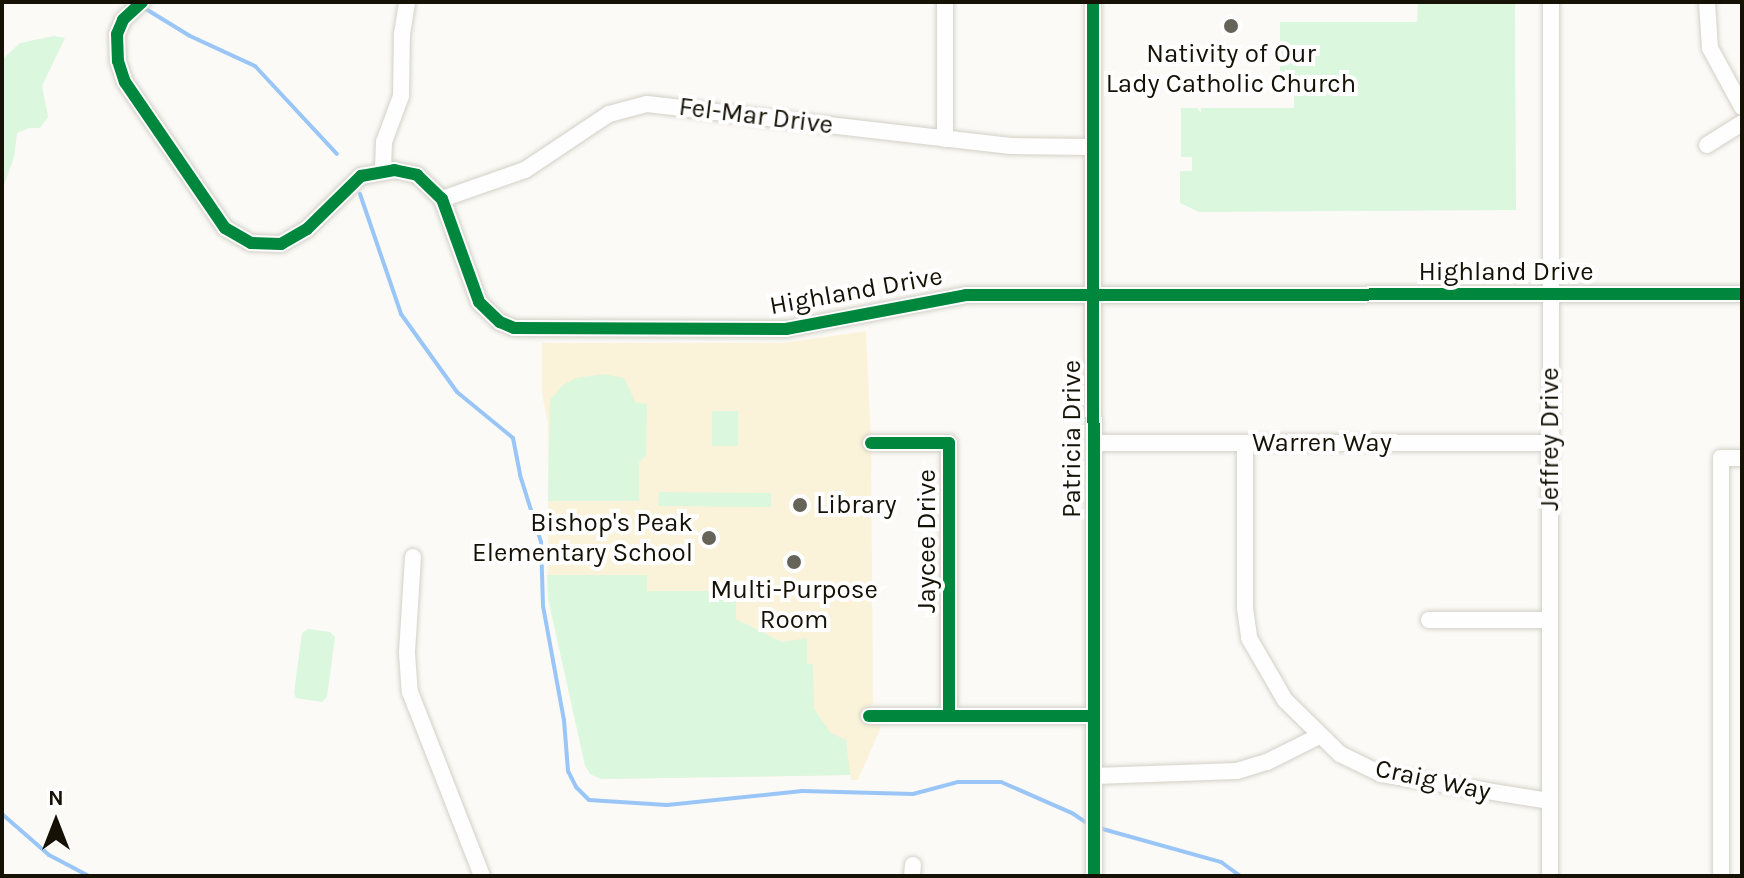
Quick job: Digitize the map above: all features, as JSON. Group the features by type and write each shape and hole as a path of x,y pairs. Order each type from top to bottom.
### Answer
{"street":[{"path":"142,2 123,20 117,34 118,61 125,82 219,220 233,235 261,245 291,241 361,176 383,170 417,175 442,199"},
{"path":"383,170 384,142 401,96 402,34 407,2"},
{"path":"945,2 945,139"},
{"name":"Patricia Drive","path":"1093,2 1094,876"},
{"name":"Jeffrey Drive","path":"1550,876 1551,2"},
{"path":"1707,2 1710,48 1742,107"},
{"name":"Fel-Mar Drive","path":"442,199 525,170 609,114 634,105 660,104 1011,146 1093,147"},
{"path":"1707,145 1742,123"},
{"name":"Highland Drive","path":"442,199 479,302 500,322 514,328 786,329 954,296 1742,294"},
{"name":"Jaycee Drive","path":"871,443 949,443 949,716"},
{"name":"Warren Way","path":"1094,443 1550,443"},
{"name":"Craig Way","path":"1245,443 1245,608 1249,638 1285,700 1340,754 1381,774 1550,801"},
{"path":"1721,876 1721,458 1742,458"},
{"path":"413,557 407,653 410,692 482,876"},
{"path":"1429,620 1550,620"},
{"path":"869,716 1094,716"},
{"path":"1094,776 1237,771 1267,762 1319,736"}],"shaded area":[{"name":"Bishop's Peak Elementary School","path":"866,331 871,443 873,702 869,715 881,727 858,780 851,780 850,775 601,779 590,774 585,765 548,598 548,424 542,394 542,343 784,343"}],"green space":[{"path":"1418,2 1515,2 1516,210 1199,212 1180,203 1180,171 1192,171 1192,157 1181,157 1181,108 1197,108 1201,113 1201,108 1294,108 1294,87 1280,86 1280,22 1417,22"},
{"path":"54,36 65,38 42,86 48,117 40,128 17,133 14,157 2,191 2,60 20,43"},
{"path":"604,374 624,378 636,403 647,404 646,455 639,462 639,501 548,501 550,400 563,385 576,378"},
{"path":"712,411 738,411 738,446 712,446"},
{"path":"659,492 771,493 771,507 658,506"},
{"path":"547,575 647,575 647,591 736,591 736,619 782,642 807,638 807,664 813,664 814,709 831,733 846,740 850,775 601,779 590,774 585,765 548,598"},
{"path":"308,629 330,632 335,637 327,697 322,702 296,698 294,693 302,633"}],"waterway":[{"path":"141,6 190,36 255,66 337,154"},
{"path":"360,194 401,314 457,392 513,438 520,475 541,542 543,606 564,720 568,771 576,787 589,800 667,805 802,791 913,794 958,782 1001,782 1072,813 1091,826"},
{"path":"2,814 49,855 89,876"},
{"path":"1099,828 1221,862 1240,876"}],"cycle path":[{"path":"142,2 123,20 117,34 118,61 125,82 225,228 251,243 281,244 307,229 361,176 394,170 417,175 442,199 479,302 500,322 514,328 786,329 966,295 1742,294"},
{"path":"1093,2 1094,876"},
{"path":"871,443 949,443 949,716"},
{"path":"869,716 1094,716"}],"place":[{"name":"Nativity of Our Lady Catholic Church","path":"1231,26"},
{"name":"Library","path":"800,505"},
{"name":"Bishop's Peak Elementary School","path":"709,538"},
{"name":"Multi-Purpose Room","path":"794,562"}]}
